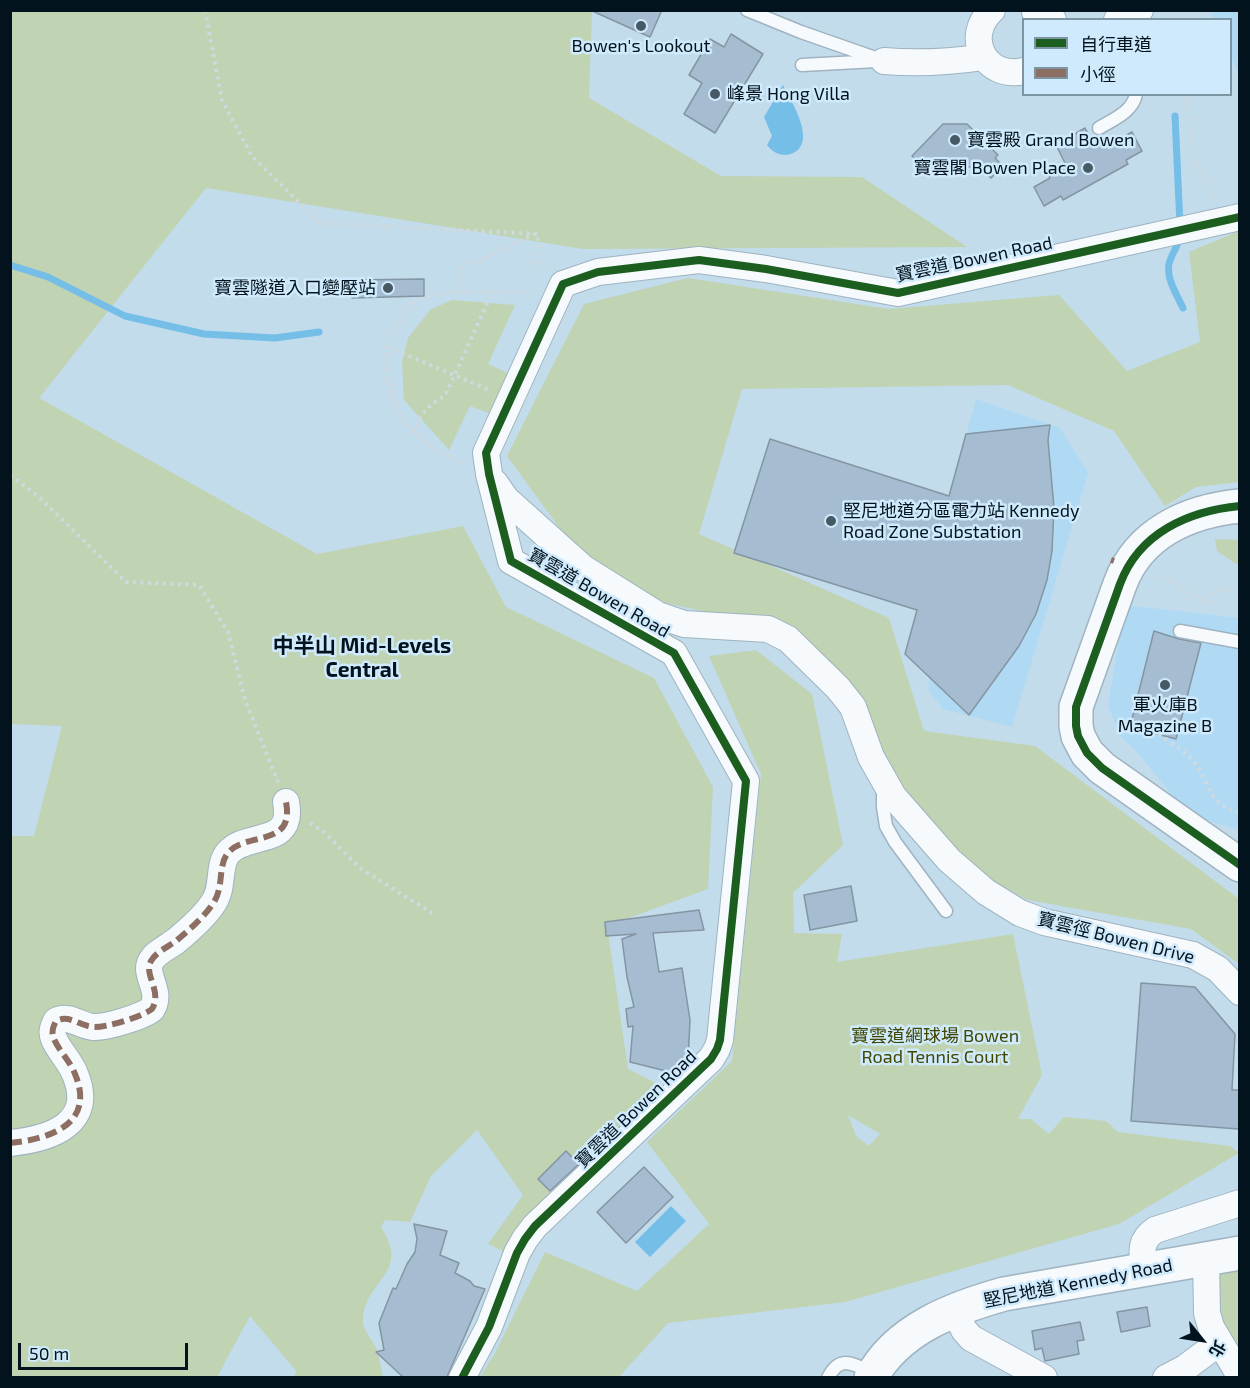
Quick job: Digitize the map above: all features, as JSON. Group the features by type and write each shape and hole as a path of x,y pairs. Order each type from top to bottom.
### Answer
{"street":[{"path":"1122,18 1140,10"},
{"path":"985,16 978,37 984,57 1000,71 1011,73 1022,71"},
{"path":"884,61 951,62 984,57"},
{"name":"寶雲道 Bowen Road","path":"462,1377 489,1327 525,1239 535,1226 711,1059 717,1049 720,1040 746,781 674,653 511,561 489,474 486,453 509,398 563,284 598,272 699,260 898,293 1233,218"},
{"name":"寶雲徑 Bowen Drive","path":"489,474 506,499 569,557 595,577 666,619 684,624 761,628 775,631 788,639 831,681 853,707 871,757 884,782 904,810 949,860 986,892 1005,904 1044,922 1193,954 1218,969 1239,992"},
{"path":"1239,506 1215,510 1178,522 1161,531 1135,554 1120,584 1076,707 1075,716 1082,745 1102,768 1239,865"},
{"path":"10,1143 36,1139 54,1133 70,1123 78,1111 79,1084 72,1066 54,1039 52,1032 56,1021 65,1018 98,1027 144,1014 152,1009 156,996 148,967 155,955 182,936 212,905 221,886 222,866 228,853 236,846 272,835 284,824 287,807"},
{"path":"1144,1270 1142,1248 1143,1242 1150,1233 1239,1203"},
{"name":"堅尼地道 Kennedy Road","path":"872,1376 889,1352 900,1342 934,1320 1004,1294 1239,1253"},
{"path":"1206,1260 1205,1306 1212,1327 1239,1376"},
{"path":"955,1311 964,1330 971,1338 1044,1377"},
{"path":"1166,1377 1185,1368 1220,1342"}],"lane":[{"path":"747,10 884,61"},
{"path":"802,65 884,61"},
{"path":"1099,128 1126,112 1136,96"},
{"path":"1180,631 1239,642"},
{"path":"884,782 883,807 886,826 895,842 946,911"},
{"path":"828,1377 834,1367 842,1363 852,1364 872,1376"}],"path":[{"path":"206,10 222,100 246,146 251,155 320,223 538,234 536,264 560,266 563,284 519,293 457,291 419,300 410,307 387,346 386,366 397,413 413,433 445,454 489,474"},
{"path":"1180,18 1195,10"},
{"path":"1188,18 1189,14"},
{"path":"1186,96 1194,159 1233,218"},
{"path":"457,291 463,264 482,260 535,234"},
{"path":"413,433 420,417 432,403 445,396 492,293"},
{"path":"387,346 509,398"},
{"path":"10,475 39,497 126,582 199,585 228,633 245,700 287,807 324,832 360,868 435,915"},
{"path":"1163,576 1208,603 1214,591 1219,588 1239,594"},
{"path":"1159,734 1194,762 1215,800 1225,809 1239,813"}],"shaded area":[{"path":"1210,11 1239,11 1239,76 1232,58 1232,18 1214,18"},
{"path":"783,85 798,115 803,134 803,141 796,152 784,155 778,154 767,145 772,136 764,117"},
{"path":"976,399 1060,428 1088,473 1012,727 943,709 928,689 930,677 905,654"},
{"path":"1125,605 1239,618 1239,830 1187,814 1137,752 1120,736 1108,705"},
{"path":"671,1206 686,1221 650,1257 635,1242"}],"green space":[{"path":"11,11 592,11 589,98 721,176 862,177 967,247 583,249 206,188 39,398 317,554 463,526 506,607 654,678 713,787 708,889 607,926 628,1069 668,1089 597,1157 586,1146 540,1182 557,1199 505,1252 488,1244 523,1195 477,1130 431,1176 410,1222 385,1220 381,1227 389,1242 390,1265 367,1303 363,1316 365,1330 377,1350 383,1377 294,1377 296,1371 250,1316 217,1377 11,1377 10,836 34,836 62,726 11,724"},
{"path":"1239,231 1239,482 1196,487 1165,506 1114,431 1008,385 742,389 699,534 889,618 924,731 1035,746 1239,899 1239,964 1191,929 1028,900 968,867 888,781 793,631 661,602 577,552 507,456 584,304 688,278 889,309 1059,295 1127,371 1200,342 1189,252"},
{"path":"452,300 515,305 488,364 512,375 493,415 470,406 449,450 404,400 402,361 408,338 430,310"},
{"path":"1215,539 1239,540 1239,566 1217,551"},
{"name":"寶雲道網球場 Bowen Road Tennis Court","path":"756,650 812,694 843,845 793,893 794,933 842,934 837,962 1013,934 1042,1075 1018,1119 1031,1119 1049,1134 1064,1117 1106,1121 1118,1132 1230,1146 1239,1153 1119,1224 845,1302 668,1323 619,1377 480,1377 495,1353 545,1252 637,1291 709,1224 647,1142 732,1061 761,774 709,656","holes":["848,1115 880,1134 869,1146 856,1136"]},
{"path":"1239,1258 1239,1368 1216,1323 1213,1265"}],"building":[{"name":"Bowen's Lookout","path":"590,10 662,10 650,37"},
{"name":"峰景 Hong Villa","path":"731,34 763,54 715,133 684,114 702,83 689,75 710,39 724,47"},
{"name":"寶雲殿 Grand Bowen","path":"943,124 967,124 998,155 995,158 1003,166 991,178 979,167 932,167 928,170 912,156"},
{"name":"寶雲閣 Bowen Place","path":"1085,128 1095,146 1113,136 1116,141 1132,132 1142,151 1126,160 1128,164 1063,200 1061,196 1044,206 1034,187 1050,178 1048,173 1065,163 1056,145"},
{"name":"寶雲隧道入口變壓站","path":"424,279 424,296 352,298 351,280"},
{"path":"1050,425 1048,440 1054,508 1052,551 1047,580 1036,614 1019,646 969,715 905,654 917,610 734,553 770,439 949,496 966,434"},
{"name":"軍火庫B Magazine B","path":"1154,631 1201,643 1176,739 1130,727"},
{"path":"851,886 857,921 810,930 804,895"},
{"path":"699,910 704,930 653,933 659,972 682,968 690,1020 688,1061 674,1073 630,1062 633,1026 628,1027 626,1009 634,1007 622,939 636,934 606,936 605,922"},
{"path":"1141,983 1195,987 1235,1034 1232,1090 1239,1090 1239,1129 1131,1121"},
{"path":"566,1151 579,1164 550,1191 538,1179"},
{"path":"644,1167 673,1197 626,1243 597,1212"},
{"path":"414,1224 447,1231 440,1255 459,1263 455,1273 470,1281 474,1286 485,1289 447,1377 403,1377 376,1352 384,1350 379,1323 393,1288 396,1289 415,1252 417,1239"},
{"path":"1147,1307 1150,1326 1121,1332 1117,1312"},
{"path":"1080,1322 1084,1340 1077,1341 1079,1354 1045,1361 1042,1348 1035,1350 1032,1331"}],"waterway":[{"path":"1175,116 1180,225"},
{"path":"1179,236 1169,264 1169,277 1183,308"},
{"path":"10,265 48,277 125,316 204,334 275,338 319,332"}],"marked path":[{"path":"10,1143 54,1133 74,1117 79,1105 80,1091 75,1074 53,1036 56,1021 65,1019 99,1027 132,1018 152,1009 155,996 149,972 151,961 159,952 190,929 212,905 218,892 223,864 228,853 236,846 276,833 283,826 287,816 286,802"}],"cycle path":[{"path":"462,1378 489,1327 517,1253 535,1226 711,1059 717,1049 720,1040 746,781 674,653 511,561 489,474 486,453 563,284 598,272 699,260 766,269 898,293 1240,217"},
{"path":"1240,506 1184,519 1153,538 1139,551 1128,566 1120,584 1076,707 1078,736 1087,753 1102,768 1240,865"}],"place":[{"name":"Bowen's Lookout","path":"641,26"},
{"name":"峰景 Hong Villa","path":"715,94"},
{"name":"寶雲殿 Grand Bowen","path":"955,140"},
{"name":"寶雲閣 Bowen Place","path":"1088,168"},
{"name":"寶雲隧道入口變壓站","path":"388,288"},
{"name":"堅尼地道分區電力站 Kennedy Road Zone Substation","path":"831,521"},
{"name":"軍火庫B Magazine B","path":"1165,685"}],"district":[{"name":"中半山 Mid-Levels Central","path":"362,658"}]}
